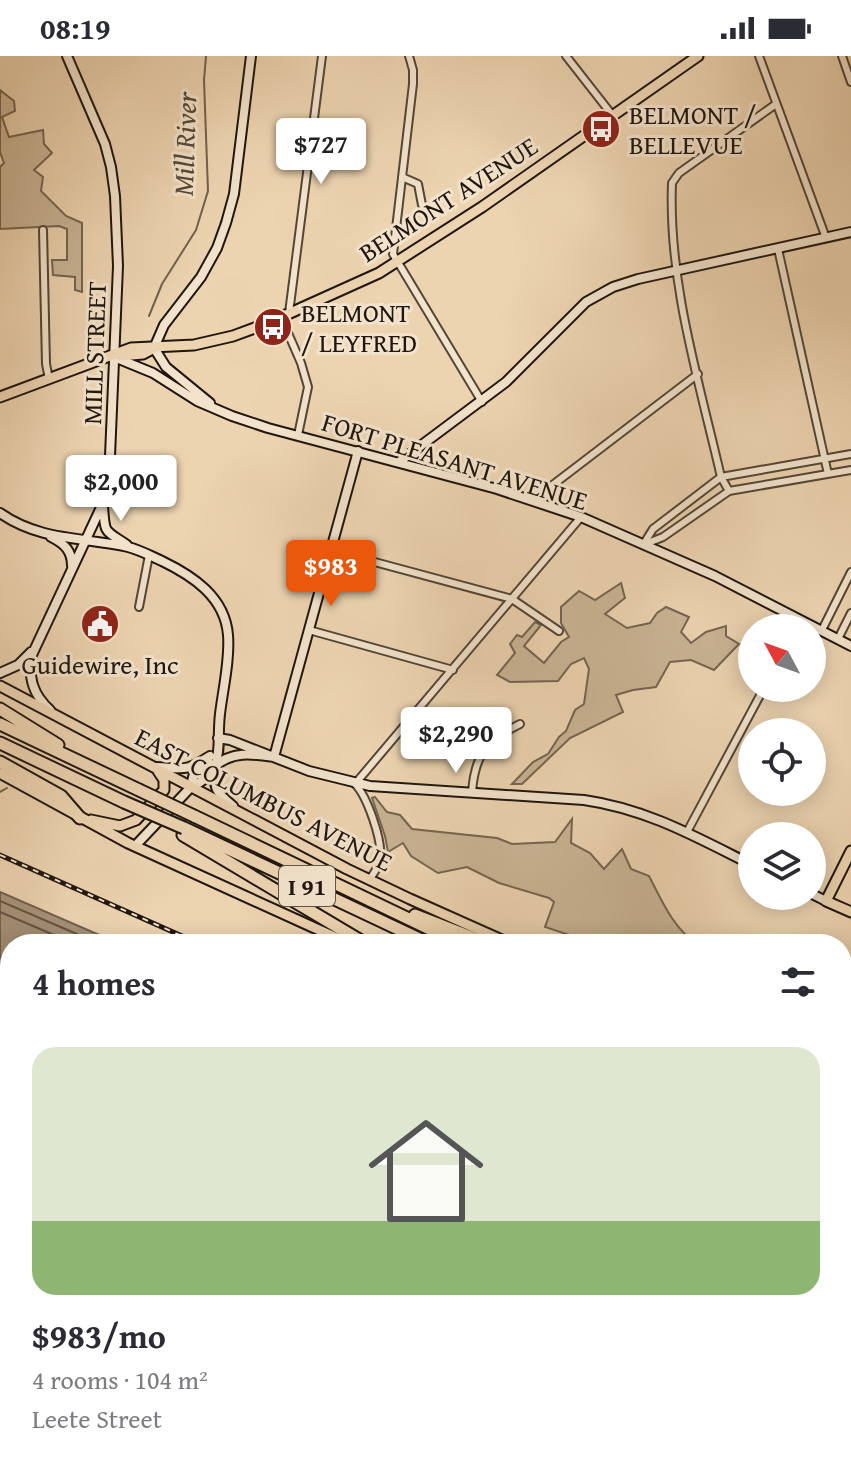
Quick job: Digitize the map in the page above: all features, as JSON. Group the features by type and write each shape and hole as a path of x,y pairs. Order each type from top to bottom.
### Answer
{"highway":[{"path":"0,709 92,768"},
{"name":"I 91","path":"0,724 441,934"},
{"path":"0,743 182,830 350,934"},
{"path":"0,762 55,792 71,805 80,818"},
{"name":"I 91","path":"182,830 408,934"},
{"path":"330,880 464,934"}],"main road":[{"name":"BELMONT AVENUE","path":"0,397 113,357 233,336 379,273 482,207 696,56"},
{"name":"EAST COLUMBUS AVENUE","path":"0,686 369,880 489,934"},
{"path":"80,818 120,826 136,820 164,790 164,777 154,767"},
{"path":"0,773 135,846 328,934"},
{"path":"851,851 826,901 851,912"}],"street":[{"path":"60,56 75,78"},
{"name":"MILL STREET","path":"57,715 33,689 31,657 103,503 109,465 118,244 112,175 105,144 67,56"},
{"path":"154,348 164,325 201,277 226,223 234,194 251,56"},
{"path":"298,435 308,387 285,315 322,56"},
{"path":"409,56 413,77 392,250 482,402"},
{"path":"566,56 613,116"},
{"path":"759,56 826,238"},
{"path":"842,56 851,82"},
{"path":"729,491 721,477 687,331 676,270 672,181 776,104"},
{"path":"402,177 418,184 422,205"},
{"path":"43,230 49,379"},
{"path":"399,462 482,402 593,298 626,282 851,232"},
{"path":"778,249 828,474"},
{"name":"FORT PLEASANT AVENUE","path":"154,348 166,367 217,408"},
{"name":"FORT PLEASANT AVENUE","path":"113,357 153,373 197,401 232,416 533,500 581,517 715,576 781,614"},
{"path":"533,500 698,374"},
{"path":"274,757 358,451"},
{"path":"643,545 653,529 721,477 851,454"},
{"path":"643,545 663,537 729,491 851,470"},
{"path":"103,503 106,531 131,548"},
{"path":"0,513 25,528 57,540 67,548 72,558 72,571"},
{"path":"355,784 581,517"},
{"path":"44,534 131,548 149,555 184,572 201,584 216,602 228,636 215,783 218,793 243,814"},
{"path":"330,550 512,599 559,631"},
{"path":"139,607 149,555"},
{"path":"826,622 851,572"},
{"path":"838,639 851,613"},
{"path":"309,630 453,670"},
{"name":"FORT PLEASANT AVENUE","path":"826,632 851,646"},
{"name":"MILL STREET","path":"0,673 24,661 36,645"},
{"path":"687,832 757,702"},
{"path":"472,792 479,756 497,738 520,724"},
{"path":"191,787 193,777 210,756 218,738"},
{"path":"218,738 355,784 610,804 658,819 738,858"},
{"path":"135,846 191,787 203,781 223,760 247,753 274,757"},
{"path":"154,767 182,770 210,756"},
{"path":"355,784 363,794 379,844 379,864 369,880"}],"shaded area":[{"path":"0,90 14,101 15,111 2,117 9,137 43,130 44,144 52,153 34,170 43,177 41,191 66,216 82,223 82,292 75,290 75,277 53,275 52,260 67,260 67,229 59,226 0,229 0,167 4,163 0,152"},
{"path":"621,583 625,598 605,614 627,628 650,623 666,607 689,617 681,632 691,643 706,632 726,626 726,636 738,645 714,670 691,660 670,662 656,687 616,695 623,712 570,738 522,784 512,784 533,762 548,754 566,731 575,710 584,704 589,669 584,658 571,664 558,681 510,682 497,675 515,653 510,644 517,635 522,637 535,622 541,625 524,646 544,663 569,637 561,623 561,607 579,591 595,600"},
{"path":"375,797 387,812 400,815 412,829 497,838 512,844 555,842 572,819 571,843 590,853 604,869 622,849 631,869 649,876 675,922 686,934 566,934 545,927 554,902 549,898 499,883 467,867 438,873 411,856 403,843 388,852 372,798"}],"water":[{"path":"0,892 97,934 0,934"}],"waterway":[{"name":"Mill River","path":"149,316 162,284 196,230 208,191 206,56"},
{"name":"Mill River","path":"0,792 7,788"}],"railway":[{"path":"0,855 178,934"}],"place":[{"name":"BELMONT / BELLEVUE","path":"601,129"},
{"name":"BELMONT / LEYFRED","path":"273,327"},
{"name":"Guidewire, Inc","path":"100,624"}]}
